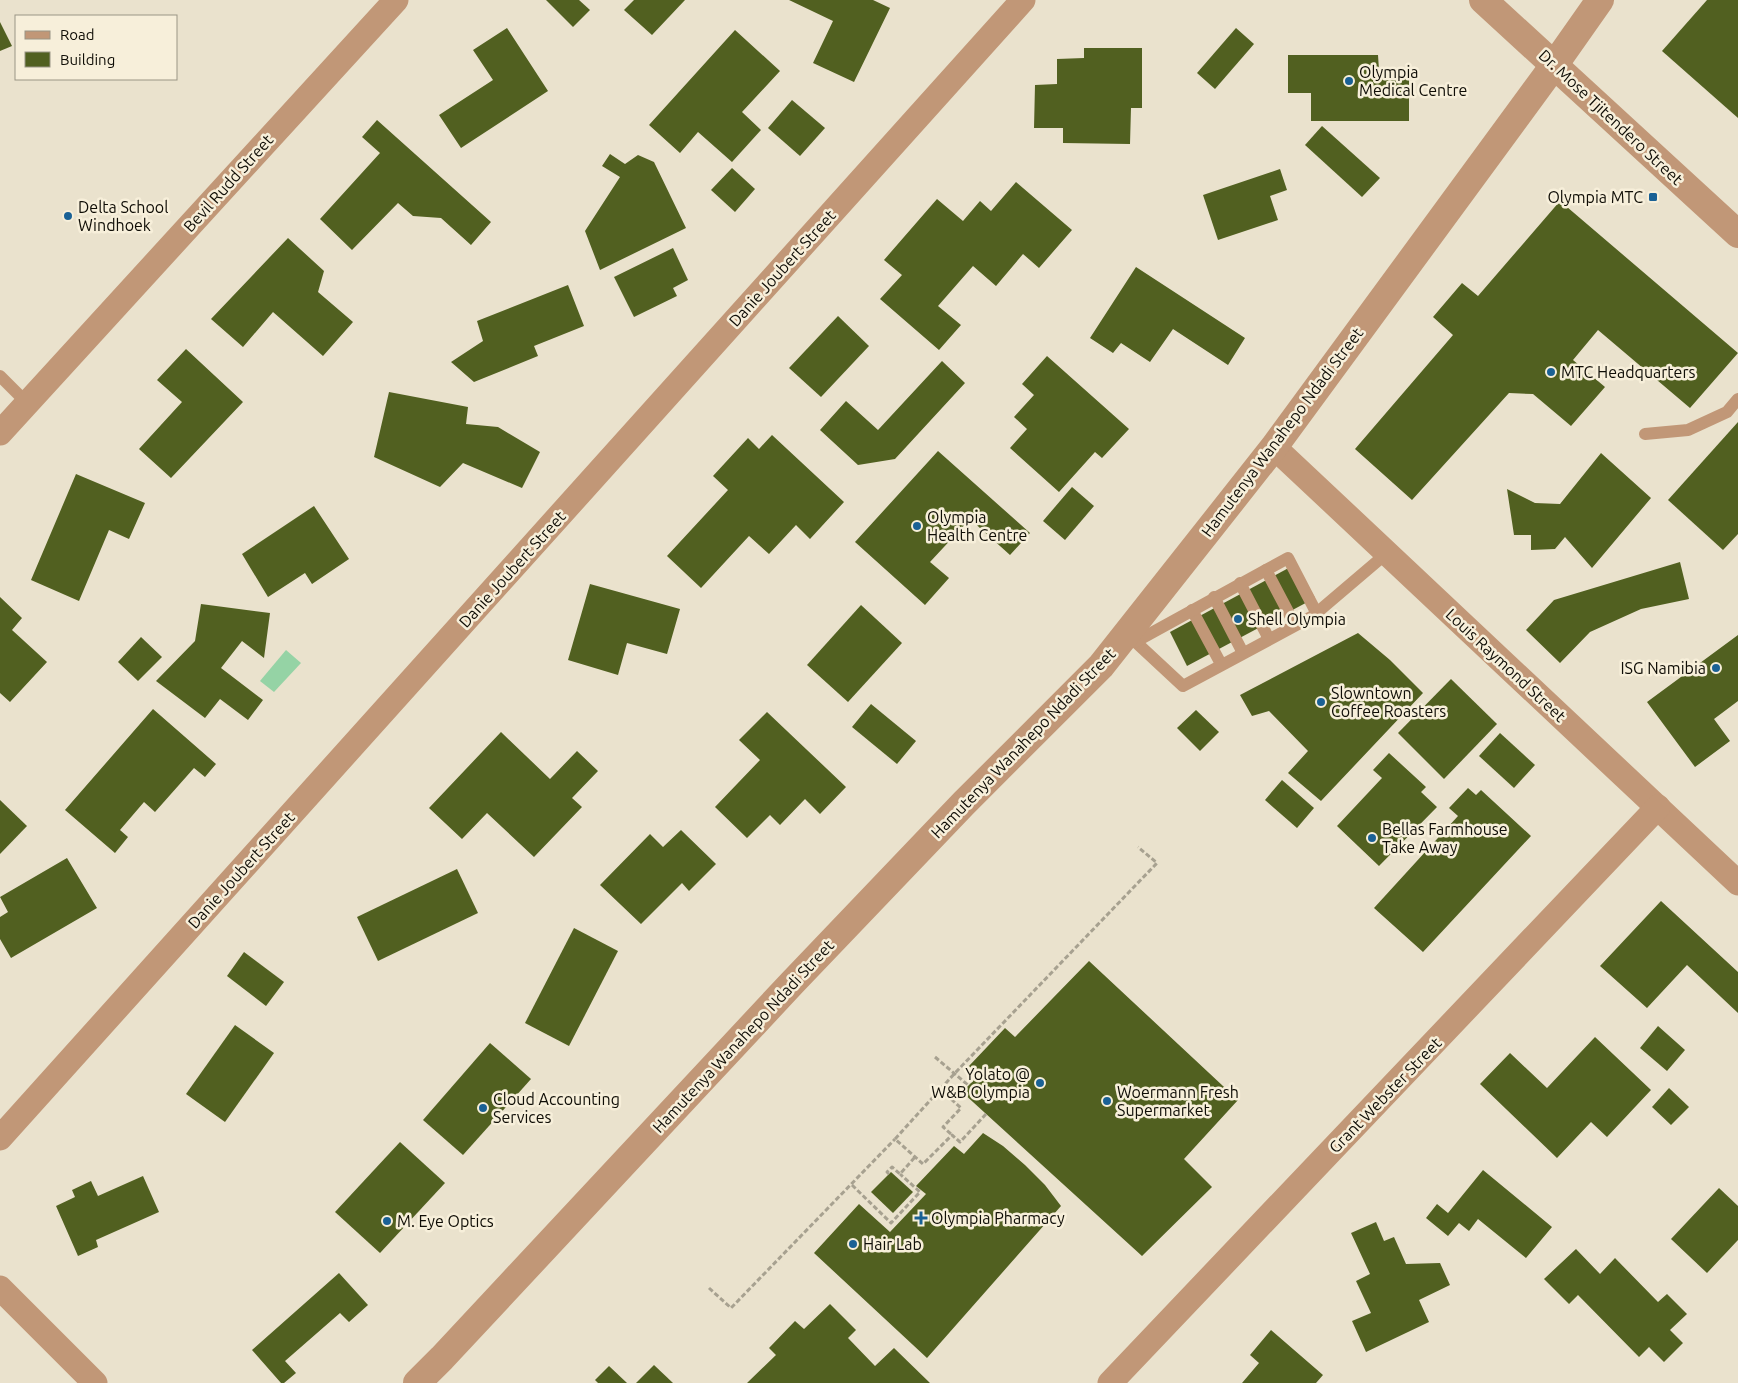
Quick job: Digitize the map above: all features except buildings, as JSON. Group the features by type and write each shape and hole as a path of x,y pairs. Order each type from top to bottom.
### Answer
{"street":[{"name":"Bevil Rudd Street","path":"0,433 396,0"},
{"name":"Danie Joubert Street","path":"0,1138 1023,0"},
{"name":"Dr. Mose Tjitendero Street","path":"1483,0 1738,234"},
{"name":"Hamutenya Wanahepo Ndadi Street","path":"417,1383 792,983 964,803 1131,637 1274,447 1600,0"},
{"name":"Louis Raymond Street","path":"1274,447 1738,883"},
{"name":"Grant Webster Street","path":"1110,1383 1658,807"},
{"path":"0,1288 95,1383"}],"lane":[{"path":"0,376 27,403"},
{"path":"1645,434 1688,430 1727,412 1738,399"},
{"path":"1316,612 1288,558 1192,610 1131,637 1183,686 1316,612 1387,553"},
{"path":"1266,570 1295,625"},
{"path":"1240,583 1269,639"},
{"path":"1214,597 1243,653"},
{"path":"1192,610 1221,664"}],"path":[{"path":"709,1288 731,1308 852,1185 955,1073 1157,863 1138,847"},
{"path":"935,1057 969,1086"},
{"path":"940,1089 961,1108 943,1127 960,1142 986,1114"},
{"path":"895,1139 923,1164 952,1135"},
{"path":"900,1174 915,1157"},
{"path":"852,1185 891,1223 920,1192 892,1167 887,1172 889,1174"}],"shaded area":[{"path":"286,650 301,663 274,692 260,681"}],"place":[{"name":"Olympia Medical Centre","path":"1349,81"},
{"name":"Olympia MTC","path":"1653,197"},
{"name":"Delta School Windhoek","path":"68,216"},
{"name":"MTC Headquarters","path":"1551,372"},
{"name":"Olympia Health Centre","path":"917,526"},
{"name":"Shell Olympia","path":"1238,619"},
{"name":"ISG Namibia","path":"1716,668"},
{"name":"Slowntown Coffee Roasters","path":"1321,702"},
{"name":"Bellas Farmhouse Take Away","path":"1372,838"},
{"name":"Yolato @ W&B Olympia","path":"1040,1083"},
{"name":"Woermann Fresh Supermarket","path":"1107,1101"},
{"name":"Cloud Accounting Services","path":"483,1108"},
{"name":"Olympia Pharmacy","path":"921,1218"},
{"name":"M. Eye Optics","path":"387,1221"},
{"name":"Hair Lab","path":"853,1244"}]}
